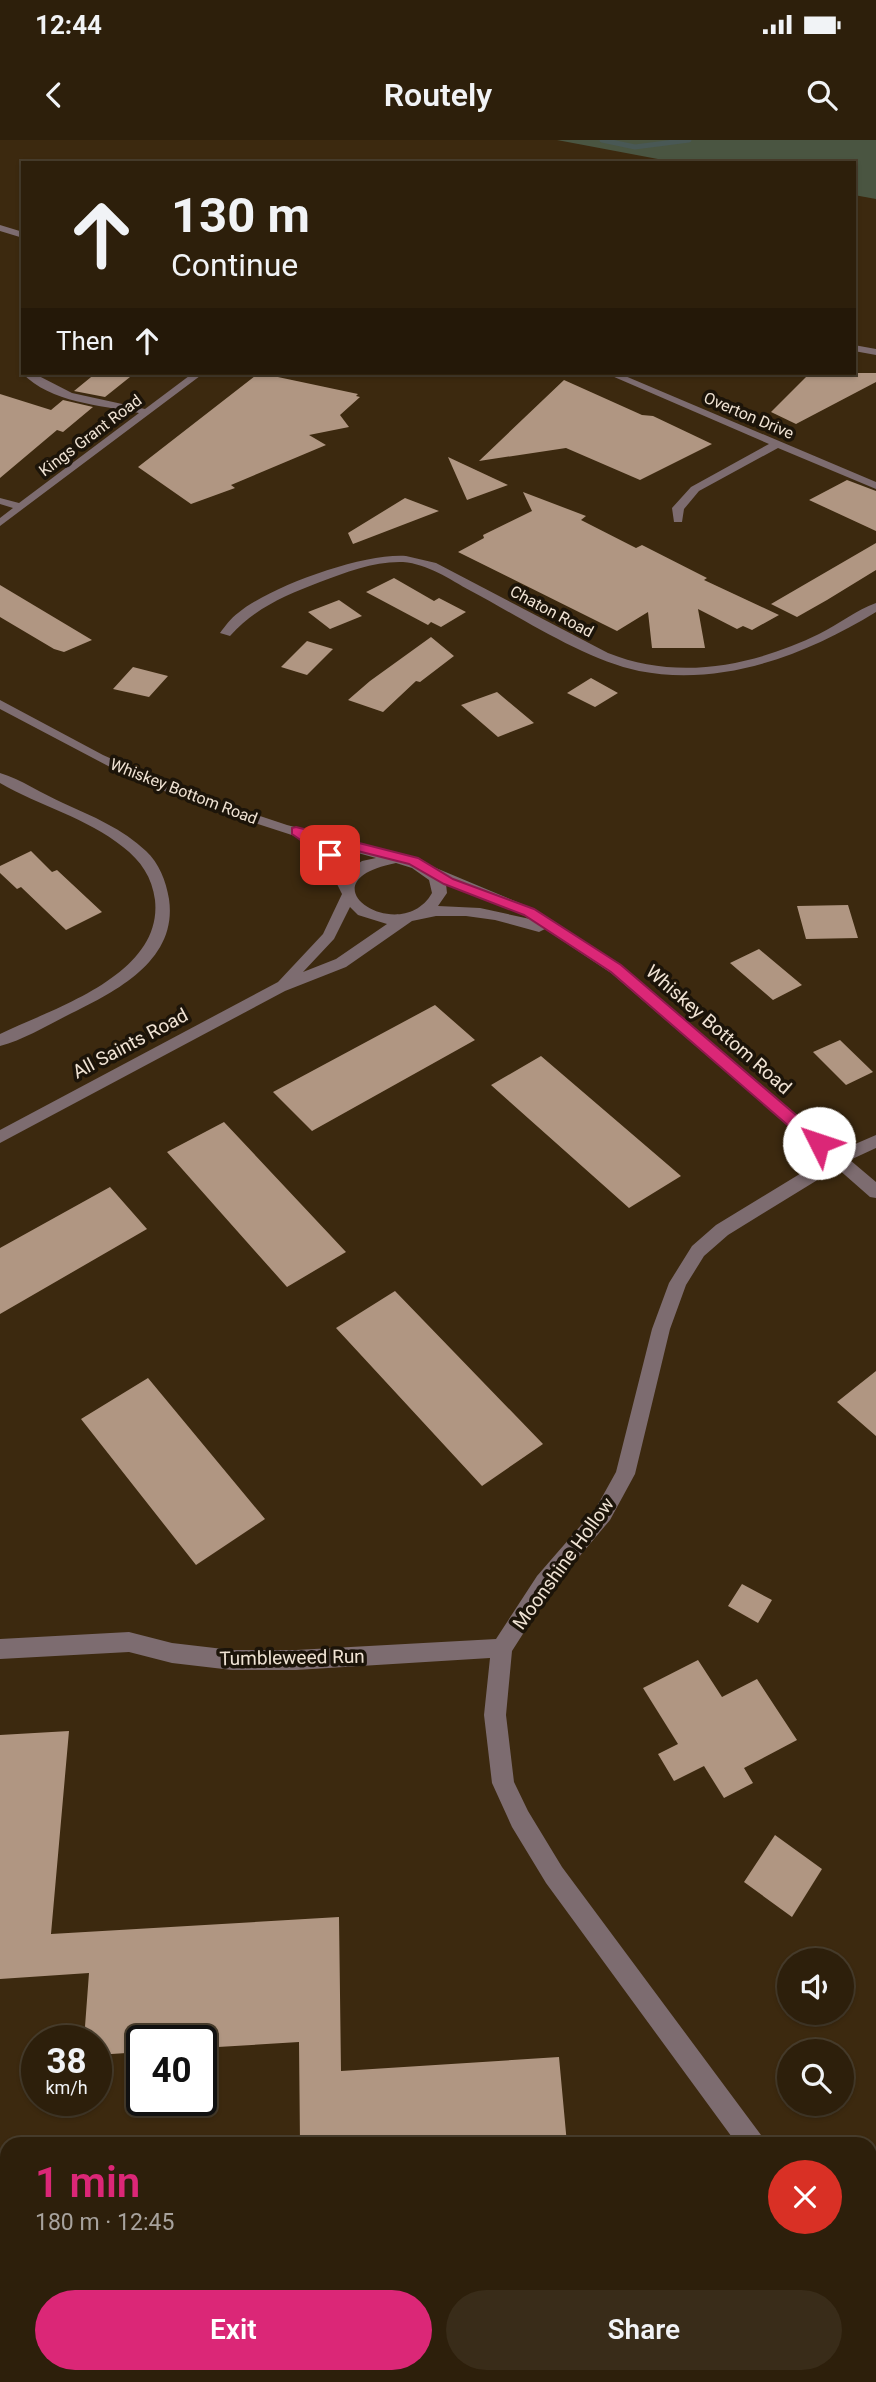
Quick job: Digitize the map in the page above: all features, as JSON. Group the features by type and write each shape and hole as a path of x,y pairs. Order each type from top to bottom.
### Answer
{"street":[{"path":"0,228 21,234"},
{"path":"856,348 876,352"},
{"path":"30,375 56,390 147,412"},
{"name":"Kings Grant Road","path":"0,523 196,375"},
{"name":"Overton Drive","path":"615,375 876,486"},
{"path":"678,520 678,508 695,489 777,444"},
{"path":"0,501 21,506"},
{"name":"Chaton Road","path":"226,634 241,616 277,597 365,564 389,559 419,560 432,565 594,651 638,667 668,671 726,668 799,646 863,616 876,607"},
{"path":"863,616 876,622"},
{"name":"Whiskey Bottom Road","path":"0,704 99,759 145,779 296,831 396,859"},
{"path":"0,777 24,793 103,830 141,854 161,891 163,912 152,948 135,967 0,1041"},
{"name":"Whiskey Bottom Road","path":"296,831 330,855 347,891"},
{"path":"396,859 413,861 434,874 439,884 438,895 413,915 388,919 371,916 359,910 347,891 351,874 362,866 396,859"},
{"name":"Whiskey Bottom Road","path":"434,874 529,912 616,969 876,1192"},
{"name":"All Saints Road","path":"280,987 329,936 341,915 347,891"},
{"name":"Whiskey Bottom Road","path":"413,915 450,909 476,910 559,933"},
{"name":"All Saints Road","path":"0,1137 280,987 341,963 413,915"},
{"name":"Moonshine Hollow","path":"747,2137 554,1875 520,1819 503,1783 495,1715 502,1647 544,1583 603,1514 625,1474 661,1329 678,1283 698,1251 722,1230 838,1159 876,1140"},
{"name":"Tumbleweed Run","path":"0,1649 129,1642 172,1653 232,1660 296,1660 502,1647"}],"green space":[{"path":"557,140 876,140 876,199 856,195 856,161 668,161"}],"building":[{"path":"876,373 876,382 796,424 771,412 808,375"},
{"path":"94,375 132,375 105,397 74,391"},
{"path":"256,375 268,375 358,394 356,396 360,397 340,415 349,427 309,435 326,445 231,485 235,488 191,504 138,467"},
{"path":"564,380 642,415 653,416 712,444 640,480 566,448 479,461"},
{"path":"0,394 51,410 63,400 93,407 63,432 57,430 0,478"},
{"path":"448,457 508,485 467,500"},
{"path":"847,480 876,491 876,531 809,500"},
{"path":"523,492 586,516 581,520 636,548 642,545 707,578 704,580 779,615 752,630 743,626 737,629 698,609 705,648 652,648 648,612 617,631 458,552 484,538 483,535 532,511"},
{"path":"405,498 439,511 353,544 348,533"},
{"path":"876,543 876,570 827,600 797,617 771,604"},
{"path":"394,578 434,601 439,598 466,612 441,627 431,622 428,625 366,592"},
{"path":"0,585 92,640 64,652 54,649 0,617"},
{"path":"339,600 362,616 330,629 308,612"},
{"path":"431,637 454,656 420,682 416,681 383,712 348,700 370,681"},
{"path":"307,641 333,649 307,675 281,667"},
{"path":"133,667 168,676 149,697 113,689"},
{"path":"591,678 618,693 595,707 567,693"},
{"path":"497,692 534,723 498,737 461,705"},
{"path":"31,851 52,872 57,870 102,912 66,930 21,887 17,889 0,873 0,866"},
{"path":"848,905 858,938 806,939 797,906"},
{"path":"759,949 802,985 773,1000 730,963"},
{"path":"435,1005 475,1040 312,1131 273,1092"},
{"path":"840,1040 873,1072 846,1085 813,1052"},
{"path":"541,1056 681,1176 629,1208 491,1085"},
{"path":"224,1122 346,1252 287,1287 167,1152"},
{"path":"110,1187 147,1229 0,1314 0,1248"},
{"path":"395,1291 543,1444 482,1486 336,1328"},
{"path":"876,1371 876,1436 837,1402"},
{"path":"148,1378 265,1519 196,1565 81,1419"},
{"path":"742,1584 772,1600 758,1623 728,1606"},
{"path":"698,1660 722,1697 757,1679 797,1740 744,1768 753,1783 724,1798 704,1766 674,1781 658,1754 678,1744 643,1688"},
{"path":"69,1731 51,1934 339,1917 341,2071 559,2057 566,2137 300,2137 299,2042 217,2047 217,2025 126,2025 126,2053 112,2054 112,2025 85,2025 89,1973 0,1979 0,1735"},
{"path":"775,1835 822,1869 792,1917 744,1882"}],"waterway":[{"path":"602,140 635,147 689,140"}],"route":[{"path":"330,855 296,831 396,859 413,861 468,890 529,912 616,969 819,1143"}]}
